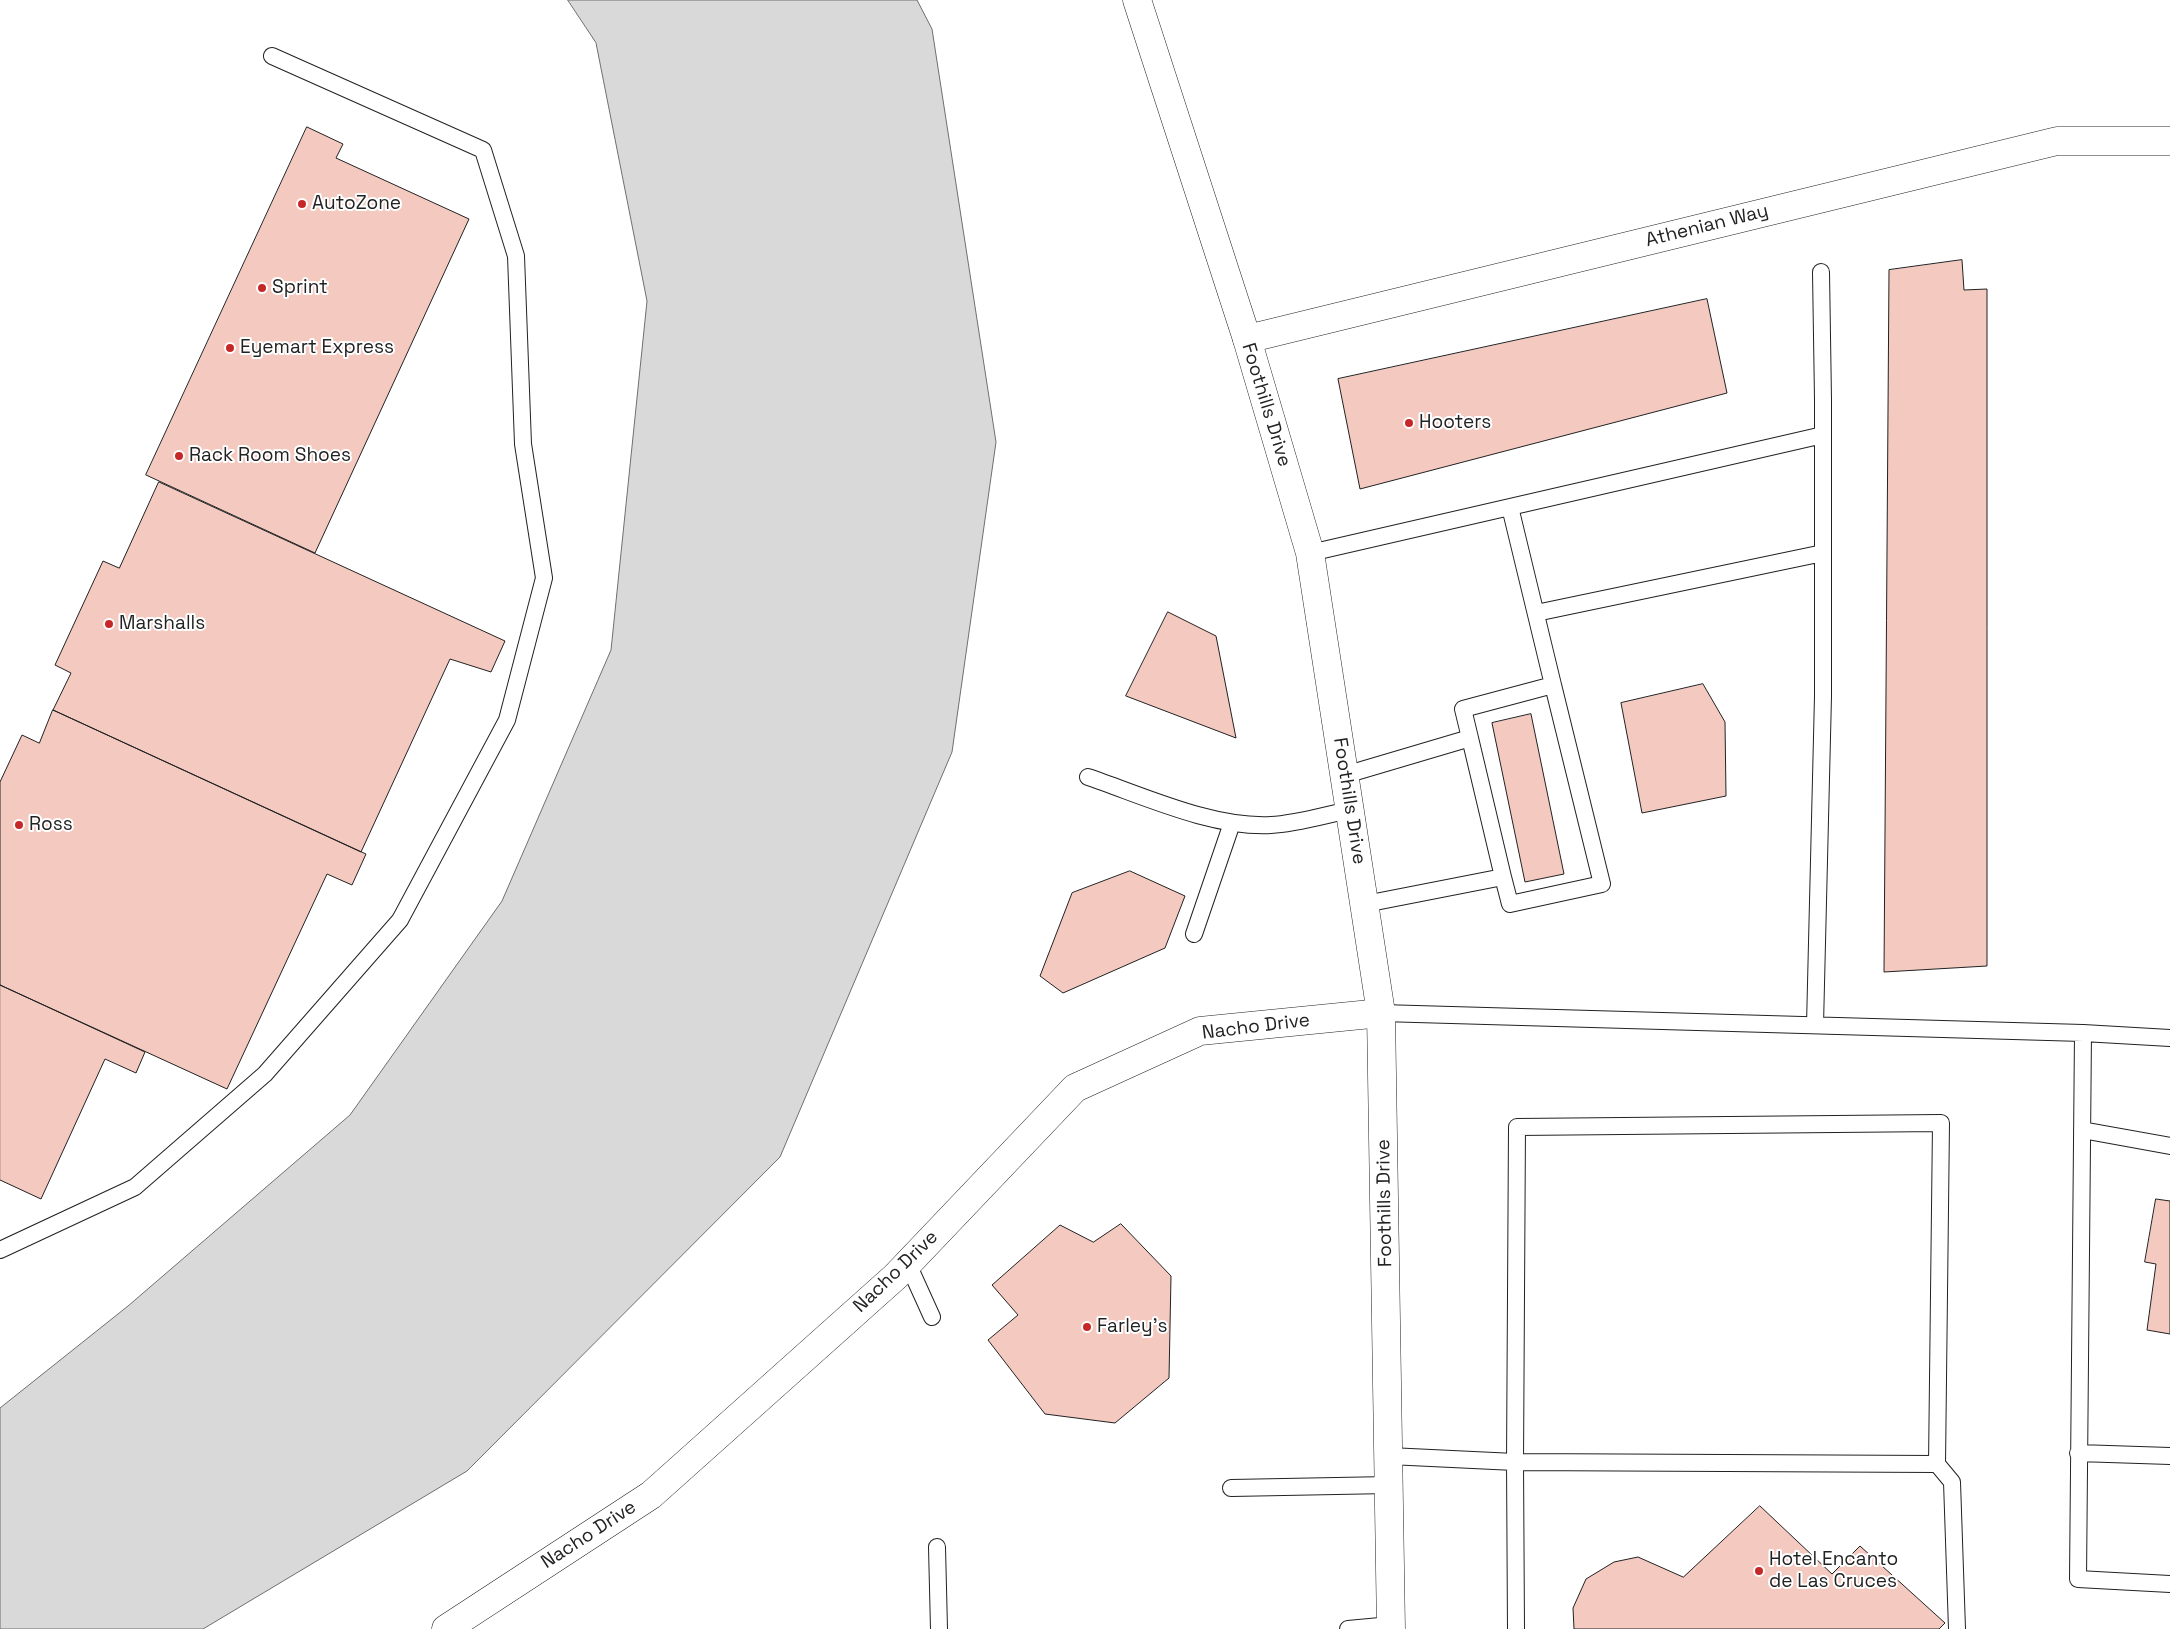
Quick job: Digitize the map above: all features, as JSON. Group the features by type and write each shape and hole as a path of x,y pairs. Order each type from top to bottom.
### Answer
{"street":[{"name":"Foothills Drive","path":"1137,0 1247,339 1310,553 1382,1013 1391,1627"},
{"name":"Athenian Way","path":"1247,339 2057,140 2170,141"},
{"name":"Nacho Drive","path":"446,1629 651,1495 908,1264 1075,1088 1200,1031 1382,1013"}],"lane":[{"path":"0,1250 135,1187 265,1074 400,920 507,720 544,578 522,444 516,256 483,150 272,56"},
{"path":"1815,1025 1823,696 1823,435 1820,272"},
{"path":"1310,553 1823,435"},
{"path":"1510,507 1602,884 1510,904 1463,709 1553,685"},
{"path":"1536,613 1823,553"},
{"path":"1344,775 1470,738"},
{"path":"1088,777 1199,815 1232,823 1272,825 1350,810"},
{"path":"1194,934 1232,823"},
{"path":"1364,904 1503,877"},
{"path":"1382,1013 2083,1033 2170,1038"},
{"path":"2083,1033 2078,1579 2170,1584"},
{"path":"1516,1629 1517,1127 1941,1123 1937,1464 1952,1482 1957,1629"},
{"path":"2082,1130 2170,1146"},
{"path":"908,1264 932,1317"},
{"path":"2078,1453 2170,1456"},
{"path":"1389,1456 1515,1462 1937,1464"},
{"path":"1231,1488 1389,1485"},
{"path":"936,1547 939,1629"},
{"path":"1348,1629 1391,1627"}],"shaded area":[{"path":"568,0 917,0 932,29 996,442 952,752 780,1157 467,1471 203,1629 0,1629 0,1408 128,1306 350,1115 502,901 611,650 647,301 596,43"}],"building":[{"path":"307,127 343,144 336,158 469,219 315,553 146,475"},
{"path":"1962,260 1964,290 1987,289 1987,966 1884,972 1889,270"},
{"path":"1707,299 1727,393 1360,489 1338,379"},
{"path":"159,482 505,641 491,672 450,659 361,852 53,710 71,673 55,665 103,561 119,568"},
{"path":"1168,612 1216,636 1236,738 1126,696"},
{"path":"1703,684 1725,722 1726,796 1642,813 1621,703"},
{"path":"53,710 366,854 352,885 327,874 227,1089 0,985 0,782 22,735 39,743"},
{"path":"1531,714 1564,874 1525,882 1492,723"},
{"path":"1130,871 1185,896 1165,948 1063,993 1040,976 1072,893"},
{"path":"0,985 145,1052 136,1073 105,1059 41,1199 0,1180"},
{"path":"2156,1199 2170,1201 2170,1334 2147,1330 2156,1264 2145,1262"},
{"name":"Farley's","path":"1121,1224 1171,1276 1169,1378 1115,1423 1045,1414 988,1340 1018,1315 992,1285 1060,1225 1093,1242"},
{"name":"Hotel Encanto de Las Cruces","path":"1760,1506 1832,1574 1860,1546 1945,1623 1939,1629 1574,1629 1573,1608 1586,1579 1614,1562 1638,1557 1683,1577"}],"place":[{"name":"AutoZone","path":"302,204"},
{"name":"Sprint","path":"262,288"},
{"name":"Eyemart Express","path":"230,348"},
{"name":"Hooters","path":"1409,423"},
{"name":"Rack Room Shoes","path":"179,456"},
{"name":"Marshalls","path":"109,624"},
{"name":"Ross","path":"19,825"},
{"name":"Farley's","path":"1087,1327"},
{"name":"Hotel Encanto de Las Cruces","path":"1759,1571"}]}
